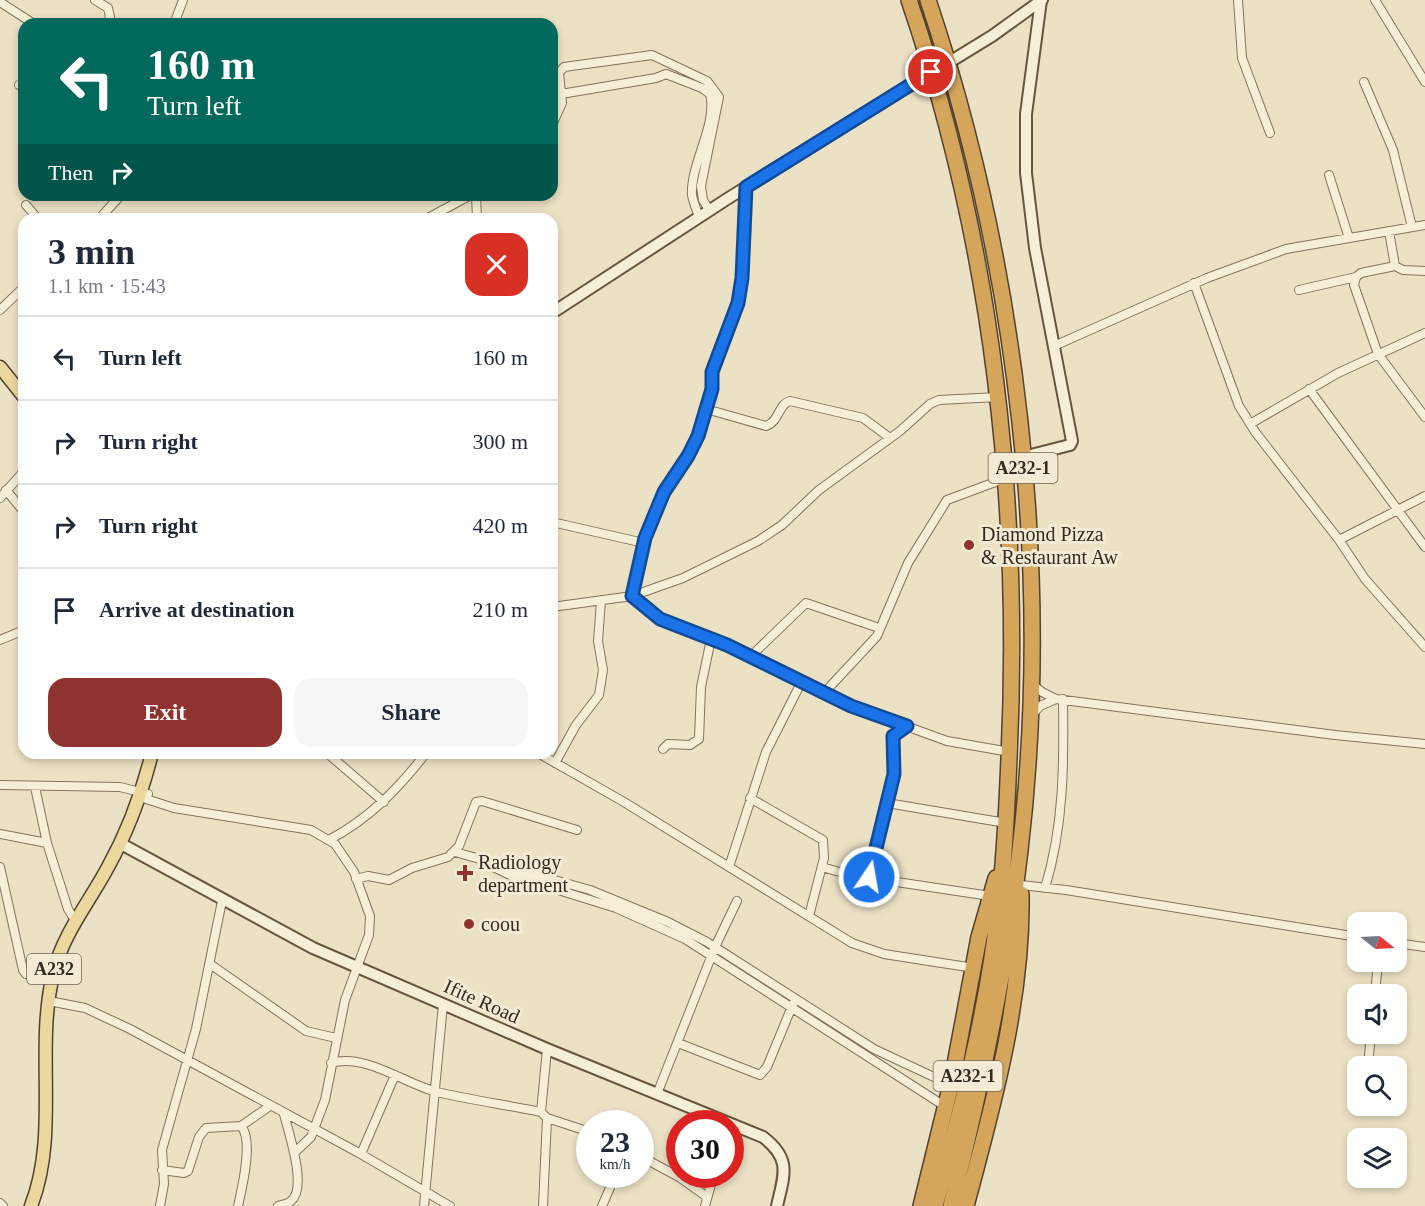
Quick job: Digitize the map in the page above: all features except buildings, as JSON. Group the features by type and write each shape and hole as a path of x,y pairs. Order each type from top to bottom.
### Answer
{"highway":[{"name":"A232-1","path":"909,0 931,72 970,232 998,397 1007,478 1013,609 1010,753 1000,945 991,1038 951,1206"},
{"name":"A232-1","path":"928,0 948,63 976,173 996,266 1014,377 1023,457 1031,601 1032,684 1020,851 1000,945 935,1206"},
{"path":"921,1206 951,1085 990,896 1004,849"},
{"path":"966,1206 986,1129 1016,982 1021,943 1020,851"}],"main road":[{"path":"0,367 18,390"},
{"path":"0,377 18,400"},
{"name":"A232","path":"31,1206 44,1145 47,1033 53,975 61,948 117,850 144,796 151,759"},
{"name":"A232","path":"38,1206 45,1184 49,1151 54,1002 58,977 68,950 126,846 157,759"}],"street":[{"path":"95,0 108,8 109,18"},
{"path":"176,18 183,0"},
{"path":"948,63 992,36 1041,0"},
{"path":"1023,457 1070,445 1072,441 1029,206 1025,140 1029,85 1041,0"},
{"path":"1238,0 1242,58 1270,133"},
{"path":"1375,0 1425,82"},
{"path":"0,2 25,18"},
{"path":"558,112 562,103 560,70 652,55 713,86 719,97 719,106 701,186 703,200 710,210"},
{"path":"558,310 746,187 931,72"},
{"path":"561,94 656,78 666,74 702,88 710,94 710,113 693,184 692,197 699,218"},
{"path":"1364,82 1393,150 1412,227"},
{"path":"1329,176 1349,238"},
{"path":"632,596 644,543 664,492 688,456 698,436 712,389 712,372 738,303 742,278 746,187"},
{"path":"104,213 116,201"},
{"path":"437,213 460,201"},
{"path":"26,205 33,213"},
{"path":"1054,346 1194,283 1286,249 1425,225"},
{"path":"1389,231 1395,266"},
{"path":"1299,290 1395,266 1403,270 1425,271"},
{"path":"1356,277 1354,285 1378,354 1425,417"},
{"path":"1194,283 1239,406 1250,424 1339,540 1365,579 1425,647"},
{"path":"0,310 18,293"},
{"path":"1250,424 1309,389 1425,333"},
{"path":"1309,389 1425,547"},
{"path":"558,606 632,596 683,578 758,541 782,525 819,490 939,400 998,397"},
{"path":"706,409 766,426 774,421 783,404 790,401 863,418 890,438"},
{"path":"0,498 18,477"},
{"path":"825,692 868,647 908,563 947,500 975,487 1007,478"},
{"path":"6,490 18,505"},
{"path":"1339,540 1425,496"},
{"path":"558,523 644,543"},
{"path":"632,596 660,619 711,639 851,706 946,741 1010,753"},
{"path":"558,758 576,725 599,695 603,670 598,642 601,601"},
{"path":"750,657 806,603 879,628"},
{"path":"0,630 10,635"},
{"path":"0,640 18,632"},
{"path":"663,749 668,744 690,745 699,739 701,687 711,639"},
{"path":"729,867 750,798 774,734 802,681"},
{"path":"1032,684 1042,693 1060,699 1335,735 1425,744"},
{"path":"1030,717 1040,706 1060,699"},
{"path":"1045,888 1056,843 1062,802 1060,699"},
{"path":"869,877 894,774 893,736 907,726"},
{"path":"334,759 384,802"},
{"path":"329,840 369,815 384,802 421,759"},
{"path":"548,759 624,802 863,949 974,968"},
{"path":"555,763 557,759"},
{"path":"0,784 35,787 120,787 174,808 304,829 329,840 342,852 356,879 370,916 369,935 345,1000 325,1100 315,1129 295,1152"},
{"path":"35,787 47,843 68,909 76,922"},
{"path":"750,798 823,840 825,847 822,867 809,916"},
{"path":"356,879 368,876 389,880 412,868 448,857 455,852 476,802 482,801 577,830"},
{"path":"888,803 1005,823"},
{"path":"0,834 47,843"},
{"name":"Ifite Road","path":"126,846 222,901 312,948 547,1049 697,1110"},
{"path":"455,852 482,862 510,866 590,890 668,922 793,1003 946,1107"},
{"path":"0,867 23,970 26,974 53,975"},
{"path":"822,867 869,877 990,896"},
{"path":"1021,885 1347,935"},
{"path":"160,1206 166,1132 188,1061 222,901"},
{"path":"657,1094 713,951 737,901"},
{"path":"1407,945 1425,947"},
{"path":"210,964 306,1031 336,1038"},
{"path":"54,1002 85,1008 130,1029 361,1154 450,1206"},
{"path":"678,1043 760,1074 767,1067 793,1003"},
{"path":"793,1003 930,1078 951,1085"},
{"path":"424,1206 427,1194 442,1004"},
{"path":"543,1206 547,1049"},
{"path":"331,1063 344,1061 395,1075 434,1091 544,1115 576,1127"},
{"path":"902,1079 909,1067"},
{"path":"361,1154 395,1075"},
{"path":"922,1092 930,1078"},
{"path":"162,1170 186,1173 202,1131 206,1128 241,1126 270,1106"},
{"path":"278,1206 290,1204 295,1196 297,1185 295,1152 284,1114"},
{"path":"237,1206 246,1143 245,1131 241,1126"},
{"name":"Ifite Road","path":"744,1129 763,1137 782,1155 784,1173 777,1206"},
{"path":"654,1164 679,1177 707,1197"},
{"path":"602,1206 610,1188"},
{"path":"705,1206 710,1188"}],"place":[{"name":"Diamond Pizza & Restaurant Aw","path":"969,545"},
{"name":"Radiology department","path":"465,873"},
{"name":"coou","path":"469,924"}],"route":[{"path":"869,877 894,774 893,736 907,726 851,706 727,645 660,619 632,596 645,538 664,492 688,456 698,436 712,389 712,372 738,303 747,212 746,187 869,108 931,72"}]}
